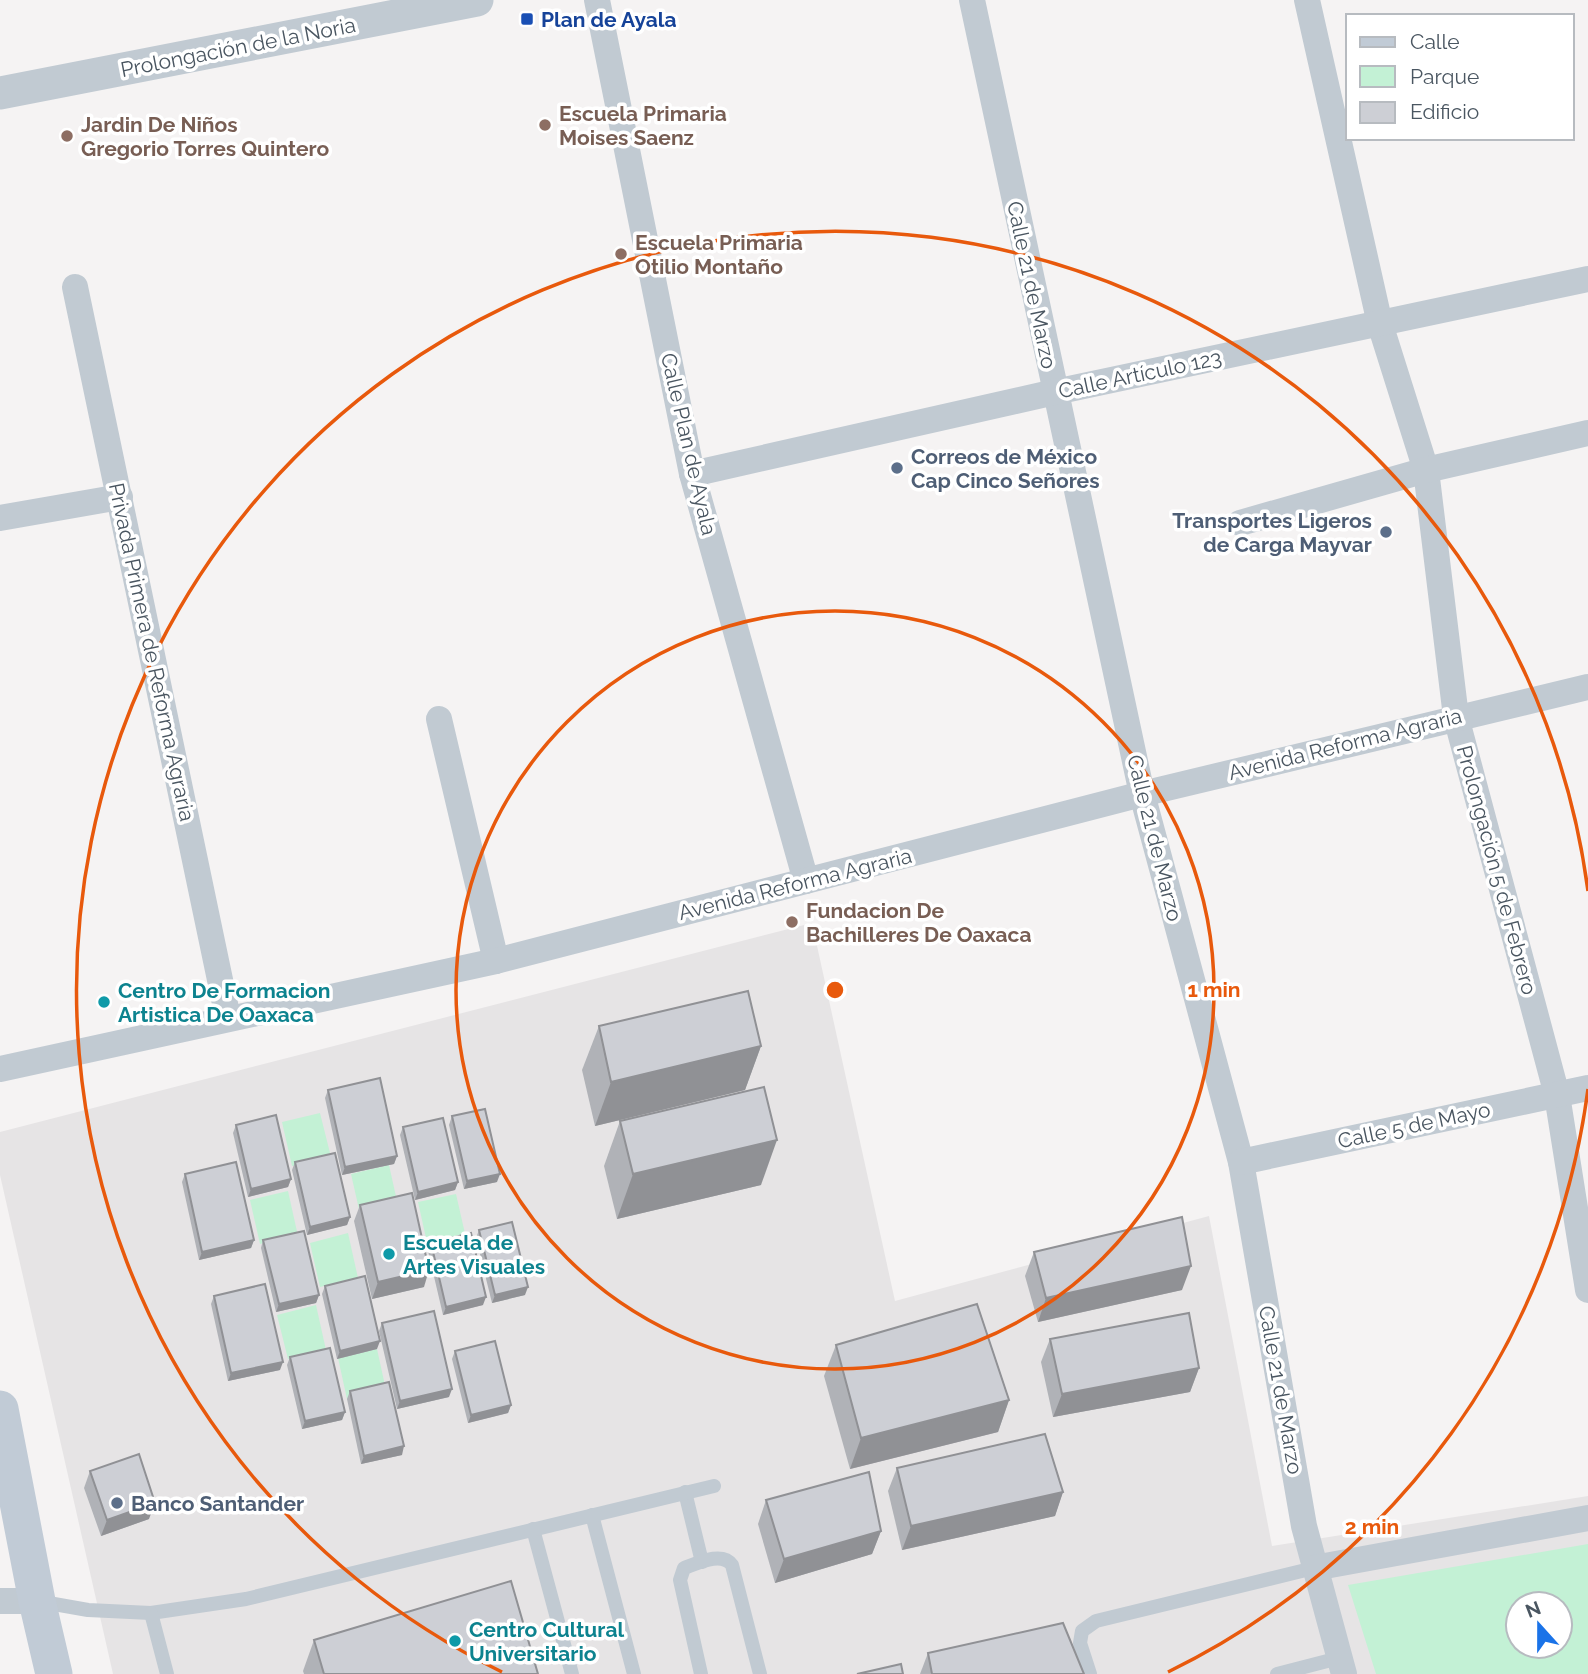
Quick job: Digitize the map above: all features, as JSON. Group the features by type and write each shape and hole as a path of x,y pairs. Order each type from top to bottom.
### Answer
{"main road":[{"path":"0,1409 54,1674"}],"street":[{"name":"Prolongación de la Noria","path":"0,93 477,0"},
{"name":"Calle Plan de Ayala","path":"597,0 692,474 806,881"},
{"name":"Calle 21 de Marzo","path":"972,0 1142,794 1241,1162 1304,1525 1342,1666"},
{"name":"Prolongación 5 de Febrero","path":"1307,0 1380,324 1426,470 1456,717 1557,1095 1588,1290"},
{"name":"Calle Artículo 123","path":"692,474 1055,392 1588,279"},
{"name":"Privada Primera de Reforma Agraria","path":"75,287 228,1018"},
{"path":"1240,523 1426,470 1588,433"},
{"path":"0,518 120,497"},
{"name":"Avenida Reforma Agraria","path":"0,1069 496,961 1142,794 1588,687"},
{"path":"439,719 496,961"},
{"name":"Calle 5 de Mayo","path":"1241,1162 1588,1088"},
{"path":"1314,1568 1588,1518"},
{"path":"0,1601 37,1601"}],"lane":[{"path":"37,1601 88,1611 151,1613 246,1599 714,1486"},
{"path":"685,1492 702,1562"},
{"path":"592,1515 634,1674"},
{"path":"533,1529 572,1674"},
{"path":"701,1674 680,1580 684,1568 721,1558 732,1565 760,1674"},
{"path":"1090,1674 1080,1643 1082,1631 1096,1621 1314,1568"},
{"path":"151,1613 167,1674"},
{"path":"1277,1674 1342,1666"}],"shaded area":[{"path":"812,923 895,1301 1209,1216 1272,1546 1588,1496 1588,1674 113,1674 0,1175 0,1132"}],"green space":[{"path":"320,1113 331,1157 292,1166 282,1122"},
{"path":"389,1165 399,1210 361,1218 351,1174"},
{"path":"288,1191 298,1236 260,1244 250,1200"},
{"path":"456,1194 466,1238 428,1247 418,1202"},
{"path":"348,1233 358,1278 320,1287 310,1243"},
{"path":"316,1305 326,1350 288,1359 277,1315"},
{"path":"377,1349 386,1390 347,1399 338,1358"},
{"path":"1588,1544 1588,1674 1376,1674 1348,1585"}],"building":[{"path":"748,991 761,1046 611,1082 599,1026"},
{"path":"380,1078 397,1156 345,1167 328,1090"},
{"path":"764,1087 777,1140 633,1174 620,1121"},
{"name":"Escuela de Artes Visuales","path":"485,1109 500,1174 467,1181 452,1116"},
{"path":"276,1115 291,1179 251,1189 236,1125"},
{"name":"Escuela de Artes Visuales","path":"443,1118 458,1182 418,1192 403,1127"},
{"name":"Escuela de Artes Visuales","path":"335,1153 350,1217 310,1227 295,1162"},
{"path":"236,1162 254,1240 202,1252 185,1174"},
{"name":"Escuela de Artes Visuales","path":"412,1193 429,1270 378,1282 360,1205"},
{"path":"1182,1217 1191,1266 1046,1298 1034,1252"},
{"name":"Escuela de Artes Visuales","path":"512,1222 528,1287 495,1295 479,1230"},
{"path":"304,1231 319,1295 279,1304 263,1240"},
{"name":"Escuela de Artes Visuales","path":"471,1233 486,1297 446,1307 431,1243"},
{"name":"Escuela de Artes Visuales","path":"365,1276 380,1341 340,1351 325,1286"},
{"path":"265,1284 283,1362 231,1373 214,1296"},
{"path":"977,1304 1009,1400 861,1438 836,1345"},
{"name":"Escuela de Artes Visuales","path":"434,1311 452,1389 400,1401 382,1323"},
{"path":"1189,1313 1199,1368 1062,1394 1050,1339"},
{"path":"495,1341 511,1405 471,1415 455,1351"},
{"path":"330,1348 345,1412 305,1421 290,1357"},
{"path":"389,1382 404,1446 364,1456 350,1391"},
{"path":"1045,1434 1063,1492 911,1526 897,1468"},
{"path":"139,1454 155,1503 107,1520 90,1471"},
{"path":"869,1472 881,1531 784,1559 766,1500"},
{"path":"511,1581 538,1674 324,1674 314,1640"},
{"path":"1063,1623 1084,1674 932,1674 928,1653"},
{"path":"901,1664 903,1674 857,1674"}],"place":[{"name":"Plan de Ayala","path":"527,19"},
{"name":"Escuela Primaria Moises Saenz","path":"545,125"},
{"name":"Jardin De Niños Gregorio Torres Quintero","path":"67,136"},
{"name":"Escuela Primaria Otilio Montaño","path":"621,254"},
{"name":"Correos de México Cap Cinco Señores","path":"897,468"},
{"name":"Transportes Ligeros de Carga Mayvar","path":"1386,532"},
{"name":"Fundacion De Bachilleres De Oaxaca","path":"792,922"},
{"name":"Centro De Formacion Artistica De Oaxaca","path":"104,1002"},
{"name":"Escuela de Artes Visuales","path":"389,1254"},
{"name":"Banco Santander","path":"117,1503"},
{"name":"Centro Cultural Universitario","path":"455,1641"}]}
